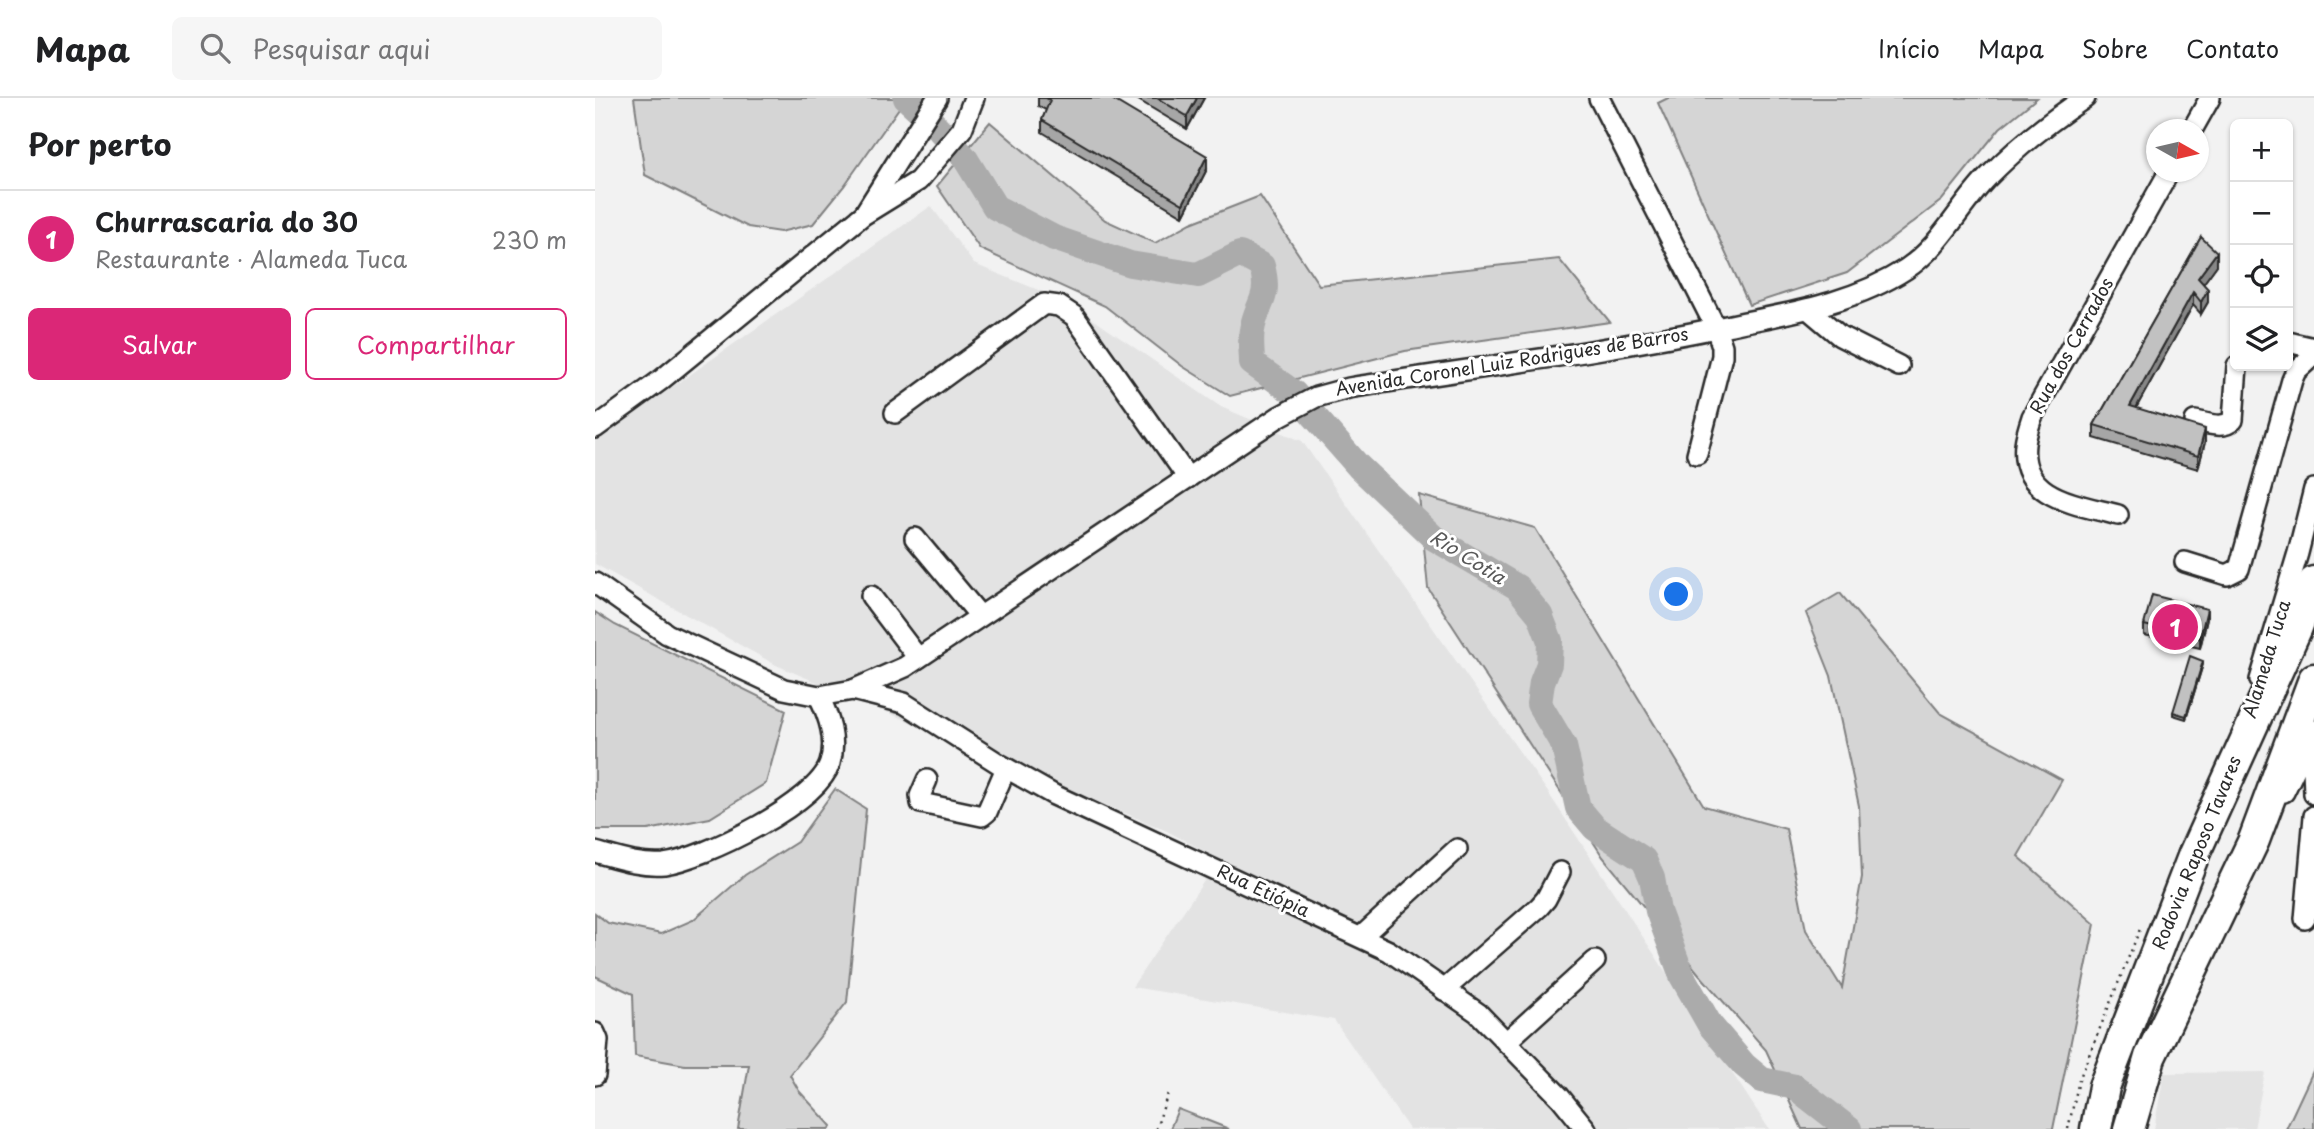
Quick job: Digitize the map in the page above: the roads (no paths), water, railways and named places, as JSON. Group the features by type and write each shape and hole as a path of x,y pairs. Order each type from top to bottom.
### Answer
{"highway":[{"name":"Rodovia Raposo Tavares","path":"2096,1129 2104,1087 2194,855 2240,748 2297,627 2314,582"},
{"path":"2129,1129 2150,1057 2254,840 2314,680"}],"street":[{"path":"595,428 661,380 863,215 918,181 962,129 974,98"},
{"path":"1599,98 1716,328 1722,346 1722,356 1697,454"},
{"name":"Avenida Coronel Luiz Rodrigues de Barros","path":"819,696 853,690 911,663 1280,416 1316,397 1349,387 1632,345 1808,309 1878,285 1908,268 1927,252 1986,179 2053,119 2085,98"},
{"path":"2198,119 2210,98"},
{"path":"863,215 936,99"},
{"name":"Rua dos Cerrados","path":"2119,515 2060,499 2041,489 2028,474 2025,445 2032,417 2163,182"},
{"path":"895,413 1044,304 1059,306 1074,316 1188,478"},
{"path":"1808,309 1840,337 1899,366"},
{"path":"2293,343 2314,348"},
{"path":"2185,562 2227,575 2239,569 2291,380 2296,371 2314,355"},
{"path":"2195,421 2219,426 2229,424 2233,420 2237,371"},
{"name":"Alameda Tuca","path":"2240,748 2298,553 2314,489"},
{"path":"915,538 980,617"},
{"path":"595,583 667,634 785,689 819,696 829,718 833,745 830,765 818,782 779,814 713,850 664,863 642,864 595,852"},
{"path":"871,596 911,663 901,683 904,703"},
{"name":"Rua Etiópia","path":"853,690 904,703 1054,795 1362,936 1389,951 1478,1013 1560,1097 1586,1129"},
{"path":"2254,840 2284,792 2313,733"},
{"path":"2313,733 2314,794"},
{"path":"927,780 920,796 922,803 982,816 987,812 1006,768"},
{"path":"2305,919 2314,816"},
{"path":"1362,936 1457,849"},
{"path":"1444,990 1539,907 1560,872"},
{"path":"1506,1042 1595,961"},
{"path":"595,1033 598,1041 595,1075"}],"waterway":[{"name":"Rio Cotia","path":"906,98 965,158 995,207 1054,238 1130,264 1198,275 1240,254 1262,266 1265,286 1252,330 1252,363 1294,393 1359,467 1434,538 1517,587 1540,615 1550,641 1549,664 1542,682 1539,704 1564,746 1578,808 1595,828 1644,860 1652,878 1658,911 1682,976 1710,1025 1744,1065 1762,1080 1795,1087 1849,1129"}],"place":[{"name":"Churrascaria do 30","path":"2175,627"}]}
